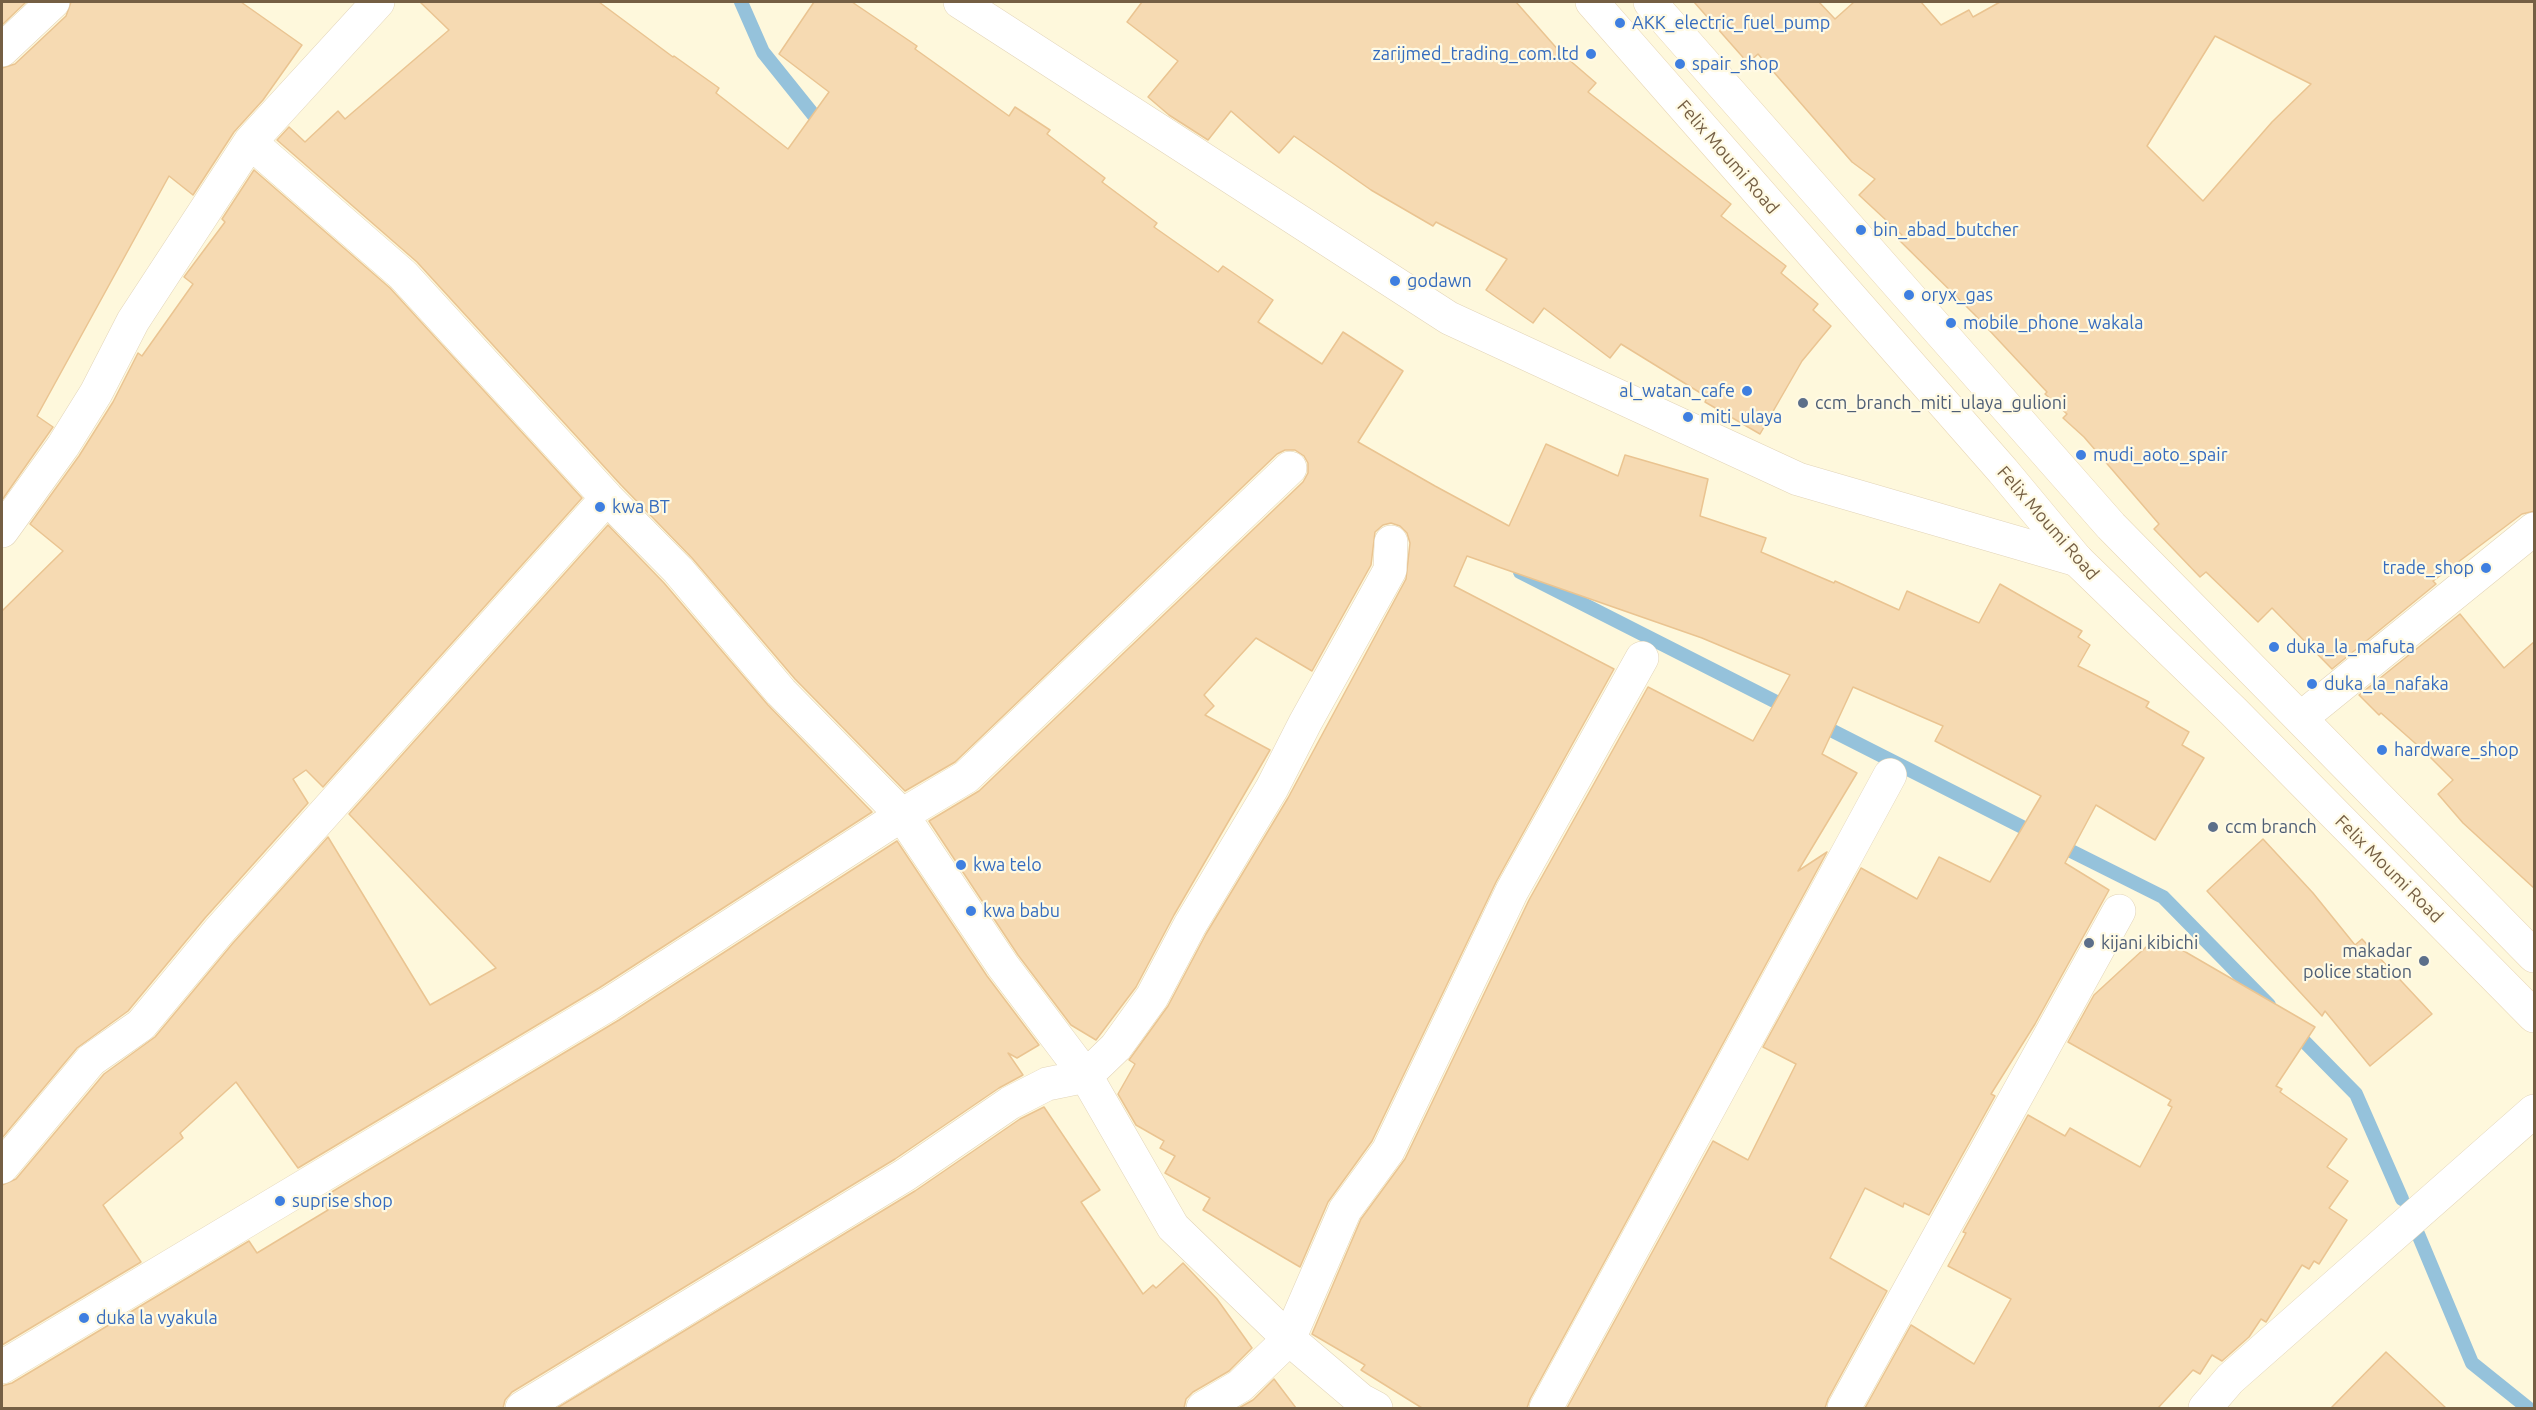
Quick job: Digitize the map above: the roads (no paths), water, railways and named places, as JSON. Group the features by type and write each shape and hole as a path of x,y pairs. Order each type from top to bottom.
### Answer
{"street":[{"path":"2,50 53,2"},
{"path":"2,531 63,446 96,393 133,321 250,142 378,2"},
{"path":"960,2 1449,318 1798,479 2077,560 2111,526"},
{"name":"Felix Moumi Road","path":"1592,2 2077,560 2233,711 2535,1016"},
{"path":"1650,2 2111,526 2535,956"},
{"path":"250,142 403,275 607,498 678,570 781,692 902,815 1003,966 1086,1076 1173,1227 1289,1339 1361,1400 1376,1408"},
{"path":"2,1367 609,1004 902,815 966,777 1290,468"},
{"path":"2,1167 91,1060 141,1024 224,925 607,498"},
{"path":"2301,718 2535,529"},
{"path":"522,1408 905,1175 1010,1103 1047,1084 1086,1076 1116,1047 1152,997 1190,925 1272,788 1305,723 1390,570 1391,542"},
{"path":"1203,1408 1240,1386 1289,1339 1345,1210 1389,1151 1512,891 1642,658"},
{"path":"1546,1408 1890,775"},
{"path":"1844,1408 2119,911"},
{"path":"2205,1408 2230,1379 2535,1111"}],"waterway":[{"path":"741,2 763,52 824,128"},
{"path":"1520,572 1792,710"},
{"path":"1817,723 2038,835"},
{"path":"2055,843 2163,897 2269,1005"},
{"path":"2293,1030 2356,1094 2402,1199"},
{"path":"2418,1234 2472,1363 2528,1408"}],"place":[{"name":"AKK_electric_fuel_pump","path":"1620,23"},
{"name":"zarijmed_trading_com.ltd","path":"1591,54"},
{"name":"spair_shop","path":"1680,64"},
{"name":"bin_abad_butcher","path":"1861,230"},
{"name":"godawn","path":"1395,281"},
{"name":"oryx_gas","path":"1909,295"},
{"name":"mobile_phone_wakala","path":"1951,323"},
{"name":"al_watan_cafe","path":"1747,391"},
{"name":"ccm_branch_miti_ulaya_gulioni","path":"1803,403"},
{"name":"miti_ulaya","path":"1688,417"},
{"name":"mudi_aoto_spair","path":"2081,455"},
{"name":"kwa BT","path":"600,507"},
{"name":"trade_shop","path":"2486,568"},
{"name":"duka_la_mafuta","path":"2274,647"},
{"name":"duka_la_nafaka","path":"2312,684"},
{"name":"hardware_shop","path":"2382,750"},
{"name":"ccm branch","path":"2213,827"},
{"name":"kwa telo","path":"961,865"},
{"name":"kwa babu","path":"971,911"},
{"name":"kijani kibichi","path":"2089,943"},
{"name":"makadar police station","path":"2424,961"},
{"name":"suprise shop","path":"280,1201"},
{"name":"duka la vyakula","path":"84,1318"}]}
